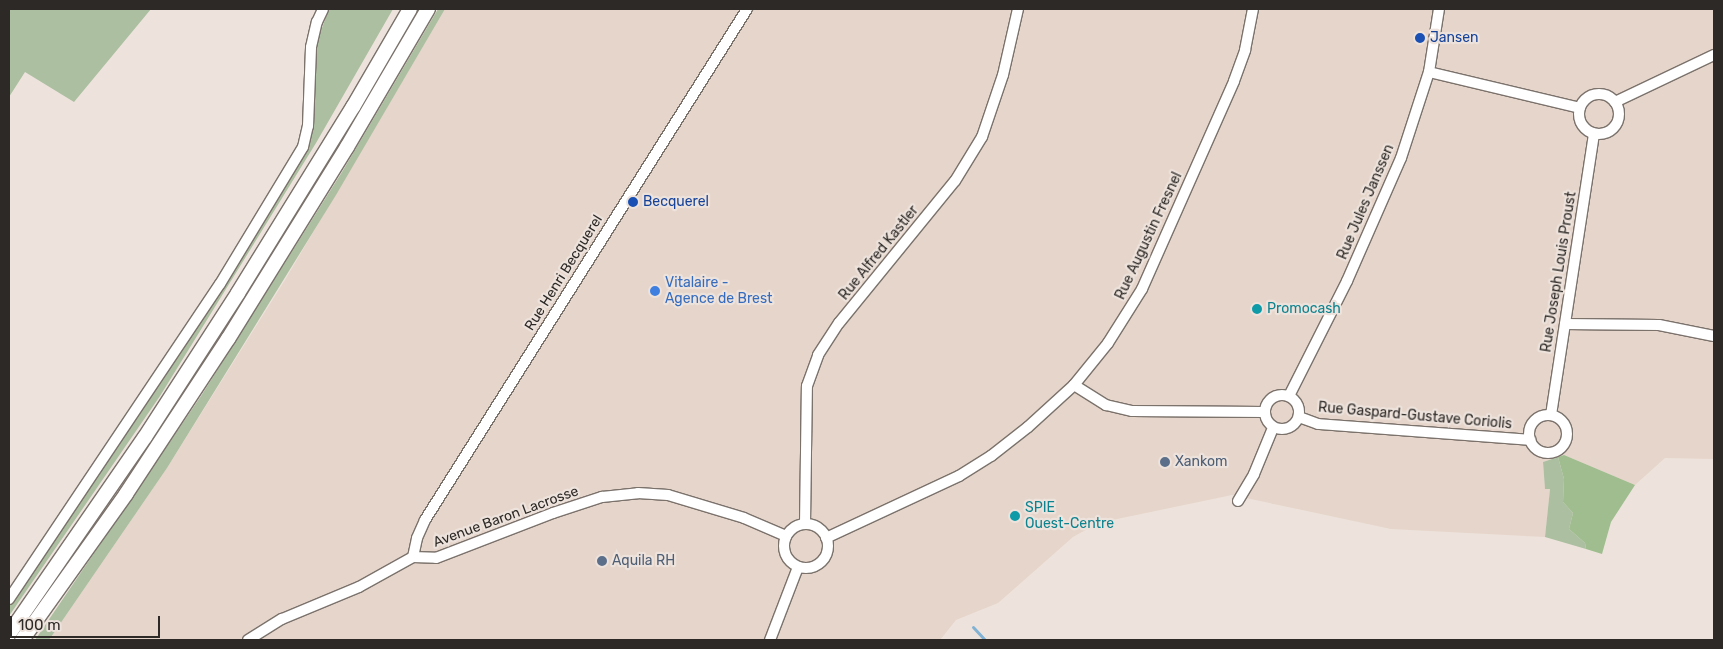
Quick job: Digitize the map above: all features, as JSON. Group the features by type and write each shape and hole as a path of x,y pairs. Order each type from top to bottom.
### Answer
{"highway":[{"path":"353,107 401,9"},
{"path":"9,634 145,437 238,293 353,107 410,9"},
{"path":"22,640 126,494 228,339 347,147 428,9"}],"street":[{"path":"9,599 220,284 303,147 308,126 311,47 317,22 323,9"},
{"name":"Rue Henri Becquerel","path":"414,557 417,538 425,520 747,9"},
{"name":"Rue Alfred Kastler","path":"805,524 807,386 818,355 839,323 955,181 982,136 1004,75 1018,9"},
{"name":"Rue Augustin Fresnel","path":"826,538 967,471 991,456 1028,427 1074,385 1108,343 1142,289 1234,81 1245,50 1253,9"},
{"name":"Rue Jules Janssen","path":"1289,396 1347,281 1401,158 1429,72 1440,9"},
{"path":"1615,102 1714,55"},
{"path":"1429,72 1580,108"},
{"path":"1596,95 1610,98 1615,102 1619,110 1616,125 1602,134 1594,134 1582,124 1580,108 1584,102 1596,95"},
{"name":"Rue Joseph Louis Proust","path":"1550,415 1594,134"},
{"path":"1565,324 1659,325 1714,336"},
{"path":"1074,385 1106,405 1132,411 1264,412"},
{"path":"1276,396 1289,396 1295,401 1299,409 1299,417 1296,423 1285,430 1273,428 1265,418 1264,412 1270,400 1276,396"},
{"path":"1550,415 1559,419 1565,426 1567,435 1564,444 1558,451 1548,453 1534,447 1530,440 1530,431 1534,422 1541,417 1550,415"},
{"name":"Rue Gaspard-Gustave Coriolis","path":"1299,417 1318,424 1530,440"},
{"path":"1238,501 1254,474 1273,428"},
{"name":"Avenue Baron Lacrosse","path":"248,640 282,619 360,587 414,557 436,558 552,513 602,497 638,493 668,495 697,502 786,536"},
{"path":"805,524 818,527 826,538 827,552 819,563 806,568 798,567 788,560 783,548 786,536 794,527 805,524"},
{"path":"770,640 798,567"}],"shaded area":[{"path":"445,9 1714,9 1714,459 1665,458 1635,485 1564,455 1543,462 1545,488 1550,489 1545,537 1391,529 1232,495 1098,523 1073,537 998,603 956,620 940,640 49,640 167,468 285,280"}],"green space":[{"path":"9,9 151,9 74,102 25,72 9,97"},
{"path":"329,9 393,9 316,143 160,396 9,616 9,604 256,234 311,141 316,44"},
{"path":"438,9 445,9 336,195 167,468 49,640 35,640 201,396 342,172"},
{"path":"1564,455 1635,485 1611,522 1602,554 1586,549 1585,543 1569,529 1573,513 1563,502 1564,479 1558,457"},
{"path":"1558,457 1564,479 1563,502 1573,513 1569,529 1585,543 1586,549 1545,537 1550,489 1545,489 1543,462"}],"waterway":[{"path":"973,627 985,640"}],"place":[{"name":"Jansen","path":"1420,38"},
{"name":"Becquerel","path":"633,202"},
{"name":"Vitalaire - Agence de Brest","path":"655,291"},
{"name":"Promocash","path":"1257,309"},
{"name":"Xankom","path":"1165,462"},
{"name":"SPIE Ouest-Centre","path":"1015,516"},
{"name":"Aquila RH","path":"602,561"}]}
